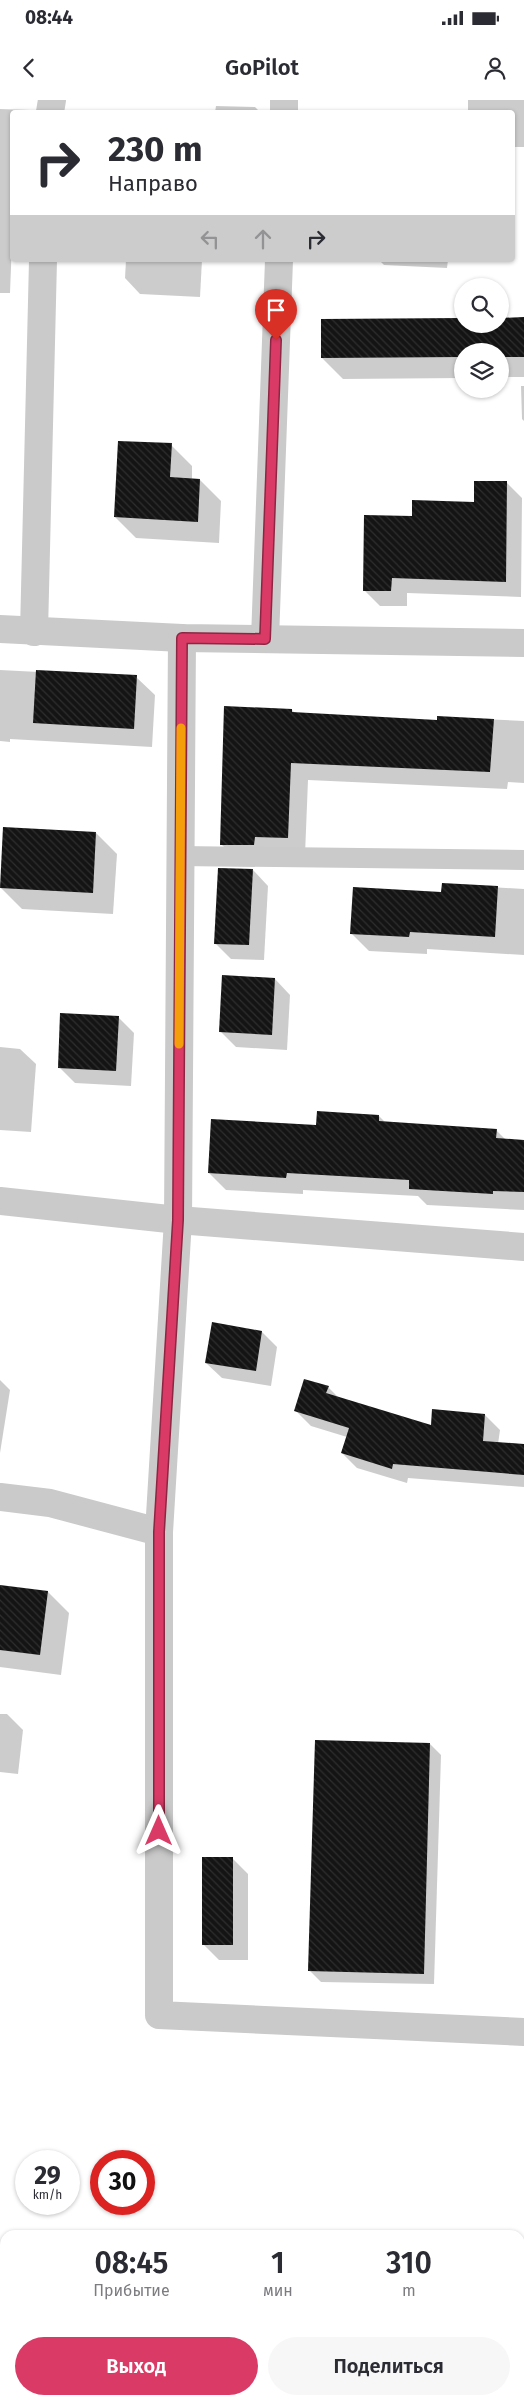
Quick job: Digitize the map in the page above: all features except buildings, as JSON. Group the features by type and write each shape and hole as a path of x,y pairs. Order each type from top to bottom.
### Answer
{"street":[{"path":"34,632 43,262"},
{"path":"265,639 279,262"},
{"path":"0,629 182,638 524,643"},
{"path":"182,638 178,1220 159,1532 159,2015 524,2032"},
{"path":"0,1201 178,1220 524,1247"},
{"path":"0,1497 50,1503 159,1532"}],"lane":[{"path":"180,856 524,860"}],"slow traffic":[{"path":"179,1044 181,728"}],"route":[{"path":"159,1831 159,1532 178,1220 182,638 265,639 276,340"}]}
